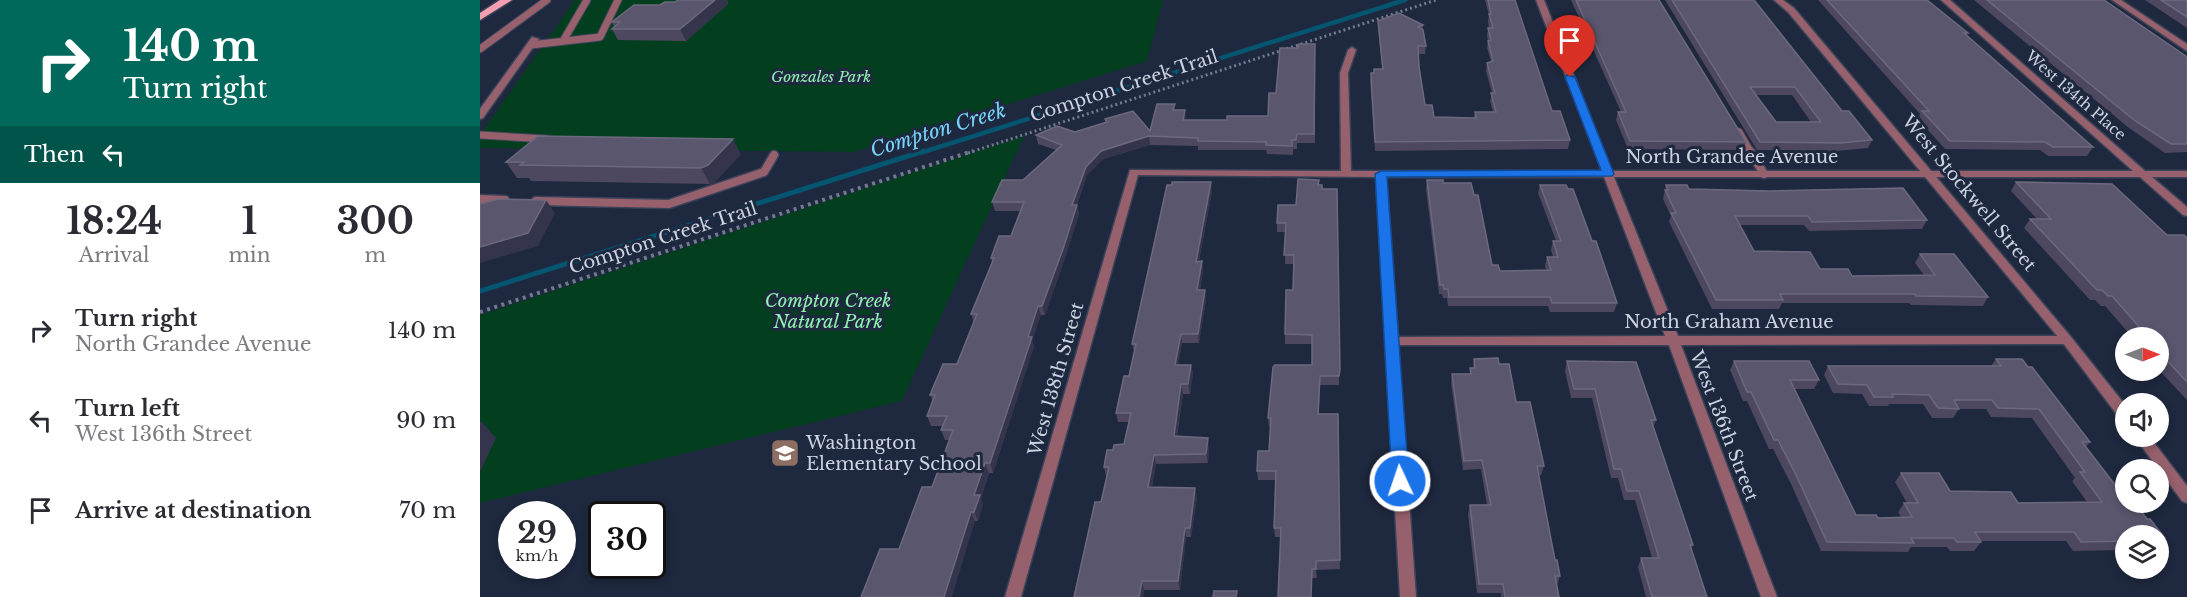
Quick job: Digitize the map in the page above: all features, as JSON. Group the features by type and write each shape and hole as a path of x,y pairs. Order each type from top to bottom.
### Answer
{"main road":[{"path":"480,17 507,0"}],"street":[{"name":"West 136th Street","path":"1540,0 1673,340 1769,597"},
{"name":"West Stockwell Street","path":"1778,0 1791,10 2067,340 2115,402"},
{"name":"West 134th Place","path":"1944,0 2187,213"},
{"path":"2116,0 2187,48"},
{"path":"480,116 533,42"},
{"path":"1346,174 1344,73 1352,50"},
{"name":"North Grandee Avenue","path":"1134,172 2187,174"},
{"name":"West 138th Street","path":"1013,597 1134,172"},
{"path":"1381,174 1407,597"},
{"name":"North Graham Avenue","path":"1392,341 2067,340"},
{"path":"2149,447 2187,497"}],"lane":[{"path":"480,50 547,0"},
{"path":"563,41 587,0"},
{"path":"533,42 600,37 618,0"},
{"path":"1733,123 1764,174"},
{"path":"480,135 554,139"},
{"path":"527,200 669,204 764,172 774,155"},
{"path":"480,199 515,200"}],"path":[{"name":"Compton Creek Trail","path":"480,312 1436,0"}],"green space":[{"name":"Gonzales Park","path":"575,0 1163,0 1147,61 854,152 480,148 480,135"},
{"name":"Compton Creek Natural Park","path":"1024,136 902,401 480,503 480,315"}],"building":[{"path":"678,0 715,0 680,29 612,29 620,22 612,22 634,5 660,5"},
{"path":"1488,0 1515,0 1552,111 1560,111 1570,140 1375,142 1371,73 1374,73 1374,69 1383,69 1378,21 1399,13 1423,25 1418,27 1423,30 1426,46 1418,46 1419,67 1425,105 1432,105 1434,117 1476,118 1475,112 1496,112 1491,93 1495,93 1487,63 1493,61 1488,41 1491,40 1488,28 1493,28"},
{"path":"1576,0 1659,0 1746,142 1630,141 1618,112 1626,112"},
{"path":"1672,0 1754,0 1842,111 1849,111 1872,140 1841,143 1760,142","holes":["1750,87 1795,87 1821,122 1776,122"]},
{"path":"1827,0 1927,0 1968,33 1964,33 2093,147 2053,147 2045,142 1950,141 1922,111 1929,111"},
{"path":"1987,0 2104,0 2187,57 2187,144 2171,144 2134,120"},
{"path":"2161,0 2187,0 2187,17"},
{"path":"1299,44 1315,44 1314,134 1297,134 1296,140 1292,140 1292,146 1266,145 1266,142 1198,141 1198,138 1149,136 1101,151 1086,167 1072,205 1077,205 1063,249 1042,306 1038,306 1028,337 1032,337 990,463 985,463 974,495 980,495 974,512 971,512 944,597 861,597 880,549 899,549 922,487 932,487 953,430 941,430 947,416 927,416 935,395 930,395 943,364 957,364 977,314 971,314 994,258 991,258 999,236 1011,236 1024,202 992,202 1002,180 1023,180 1062,145 1036,135 1057,126 1075,132 1107,122 1105,119 1133,111 1150,131 1157,104 1175,104 1173,110 1185,110 1183,120 1227,120 1227,116 1268,116 1269,93 1276,93 1280,48 1298,48"},
{"path":"538,136 733,139 708,165 701,168 520,165 524,162 506,162"},
{"path":"1298,179 1319,180 1318,185 1322,185 1322,189 1337,189 1340,369 1339,376 1320,376 1318,414 1338,414 1340,560 1316,561 1316,569 1312,569 1311,597 1278,597 1281,528 1274,528 1276,471 1257,471 1258,451 1269,451 1271,418 1268,418 1273,367 1275,365 1312,365 1312,335 1285,334 1286,290 1293,290 1294,255 1284,255 1286,223 1277,223 1278,205 1296,205"},
{"path":"1427,180 1443,180 1443,183 1471,183 1474,195 1478,195 1492,265 1498,265 1500,271 1551,270 1547,257 1558,257 1553,241 1561,241 1540,185 1566,185 1568,189 1573,189 1592,241 1596,241 1617,303 1552,303 1550,297 1449,297 1448,289 1440,285"},
{"path":"1172,182 1211,182 1196,262 1202,261 1197,290 1205,290 1198,334 1181,334 1175,365 1191,365 1188,384 1181,384 1174,436 1208,438 1206,454 1154,455 1148,487 1195,488 1190,528 1185,528 1178,581 1142,581 1139,597 1074,597 1095,502 1101,502 1109,467 1104,467 1107,450 1113,450 1114,445 1124,444 1131,413 1116,413 1124,376 1129,376 1136,344 1132,344 1167,185 1172,185"},
{"path":"2016,182 2112,184 2167,235 2184,235 2187,238 2187,382 2169,363 2169,327 2139,327 2112,296 2108,296 2102,290 2097,290 2030,219 2051,219"},
{"path":"1666,185 1687,185 1689,189 1769,191 1903,188 1927,220 1812,222 1808,216 1735,216 1754,251 1810,252 1820,269 1848,269 1852,276 1935,275 1920,254 1954,254 1988,297 1916,296 1915,294 1780,294 1783,300 1716,300 1671,213 1676,213 1665,190 1668,190"},
{"path":"498,199 546,200 528,233 480,247 480,204"},
{"path":"1498,358 1499,364 1509,364 1516,402 1530,402 1544,466 1537,466 1560,576 1555,576 1559,597 1505,597 1503,584 1479,584 1470,505 1491,505 1482,460 1464,461 1452,374 1471,374 1470,368 1475,368 1474,359"},
{"path":"1996,359 2022,359 2028,367 2032,367 2090,442 2082,442 2115,485 2115,513 2142,513 2155,525 2115,525 2115,541 2081,542 2074,532 1975,532 1981,542 1957,542 1954,538 1911,538 1914,543 1827,542 1796,475 1778,440 1774,440 1751,392 1747,392 1734,361 1809,361 1819,380 1790,380 1856,515 1876,515 1878,518 1912,517 1904,503 1918,503 1901,473 1939,473 1950,491 2011,492 2018,503 2102,502 2080,472 2085,472 2039,409 1998,408 1992,400 1954,400 1959,409 1938,408 1929,395 1892,394 1893,397 1874,397 1867,385 1838,384 1828,366 2001,366"},
{"path":"1567,361 1636,362 1656,420 1651,420 1693,545 1690,545 1707,597 1652,597 1641,558 1659,558 1639,491 1627,491 1621,469 1614,469 1595,389 1574,389"},
{"path":"1214,591 1237,591 1236,597 1213,597"}],"waterway":[{"name":"Compton Creek","path":"920,153 1405,0"},
{"name":"Compton Creek","path":"480,291 924,151"}],"place":[{"name":"Washington Elementary School","path":"785,453"}],"route":[{"path":"1400,481 1381,174 1608,174 1570,77"}]}
